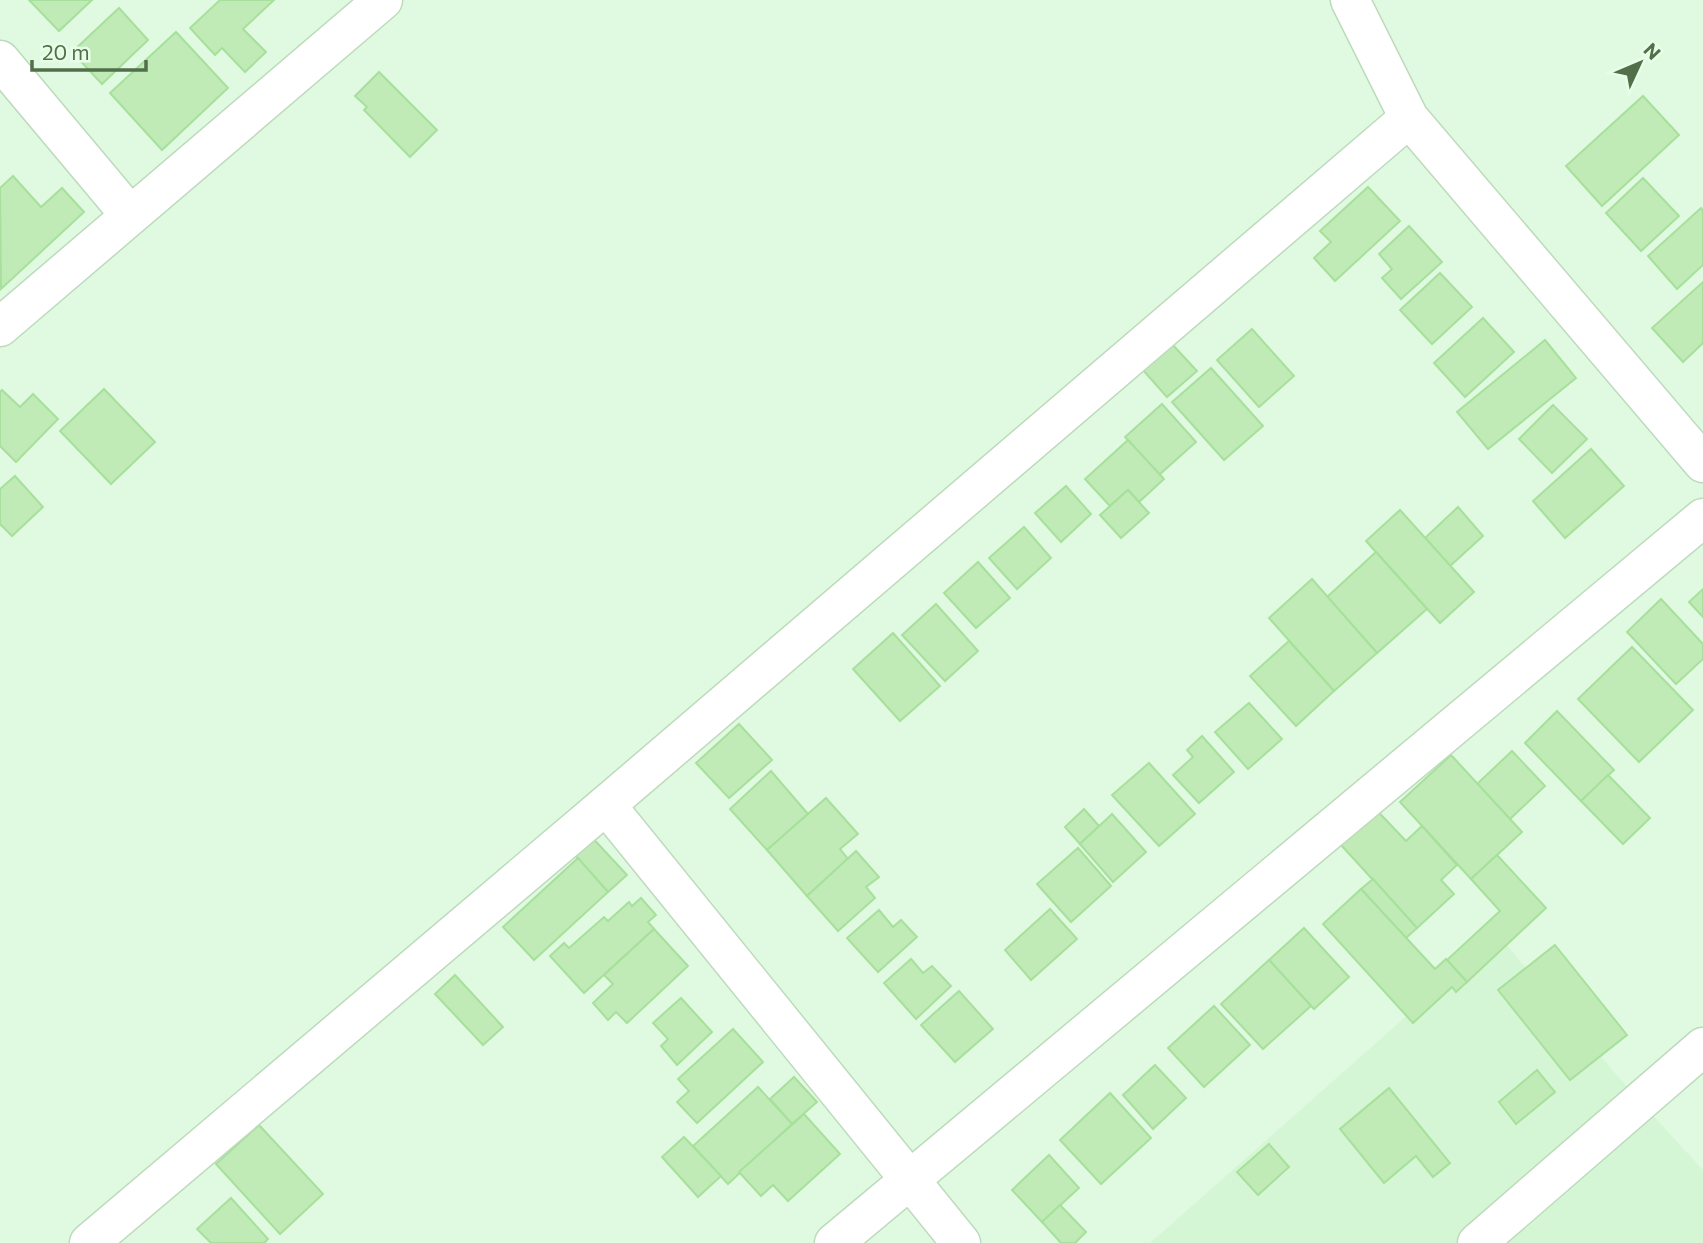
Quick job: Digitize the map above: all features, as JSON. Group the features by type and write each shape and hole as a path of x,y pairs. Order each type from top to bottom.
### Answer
{"street":[{"path":"0,327 383,0"},
{"path":"1350,0 1409,118 1703,463"},
{"path":"0,60 130,215"},
{"path":"89,1243 1409,118"},
{"path":"834,1243 1703,517"},
{"path":"606,805 961,1243"},
{"path":"1478,1243 1703,1047"}],"shaded area":[{"path":"1498,935 1627,1087 1703,1170 1703,1243 1150,1243"}],"building":[{"path":"29,0 92,0 59,31"},
{"path":"220,0 274,0 243,29 266,52 245,72 222,48 215,55 190,28"},
{"path":"119,8 148,40 102,84 72,52"},
{"path":"176,32 228,88 162,150 110,93"},
{"path":"379,72 437,130 410,157 364,110 367,107 355,96"},
{"path":"1643,96 1679,135 1602,206 1566,166"},
{"path":"13,176 41,207 62,188 84,212 1,289 0,188"},
{"path":"1643,178 1679,216 1641,251 1606,213"},
{"path":"1368,187 1400,221 1335,281 1314,258 1331,242 1320,231"},
{"path":"1701,208 1703,265 1677,289 1648,256"},
{"path":"1409,226 1442,262 1401,299 1382,278 1392,269 1379,254"},
{"path":"1440,273 1472,307 1432,344 1400,310"},
{"path":"1703,282 1703,343 1683,362 1652,328"},
{"path":"1483,318 1514,352 1465,397 1434,363"},
{"path":"1252,329 1294,376 1259,407 1217,360"},
{"path":"1545,340 1576,378 1488,449 1457,412"},
{"path":"1171,343 1197,371 1167,397 1142,369"},
{"path":"1211,368 1263,426 1224,460 1172,402"},
{"path":"104,389 155,442 111,484 60,431"},
{"path":"2,390 20,407 33,394 58,419 16,462 0,446"},
{"path":"1162,404 1196,442 1159,475 1125,437"},
{"path":"1553,405 1587,439 1552,473 1519,439"},
{"path":"1128,440 1164,479 1139,502 1128,490 1110,506 1085,479"},
{"path":"1591,449 1624,486 1565,538 1533,501"},
{"path":"15,476 43,507 12,536 0,524 0,489"},
{"path":"1066,486 1091,514 1061,542 1035,513"},
{"path":"1128,490 1149,513 1121,538 1100,515"},
{"path":"1458,507 1483,536 1450,566 1425,538"},
{"path":"1400,510 1474,592 1440,623 1366,541"},
{"path":"1024,527 1051,558 1017,589 989,558"},
{"path":"1376,552 1427,609 1377,653 1327,597"},
{"path":"978,562 1010,598 976,628 944,593"},
{"path":"1312,579 1377,653 1334,691 1269,618"},
{"path":"1703,589 1703,617 1689,602"},
{"path":"1661,599 1703,644 1703,659 1676,684 1627,632"},
{"path":"936,604 978,651 945,681 902,635"},
{"path":"893,633 940,686 900,721 853,669"},
{"path":"1289,641 1334,691 1296,726 1250,676"},
{"path":"1632,647 1693,710 1639,762 1578,699"},
{"path":"1249,703 1282,739 1248,769 1215,732"},
{"path":"1557,711 1614,770 1581,801 1525,743"},
{"path":"739,724 772,760 729,798 696,763"},
{"path":"1202,736 1234,772 1199,803 1173,775 1193,757 1187,750"},
{"path":"1512,751 1545,786 1510,819 1477,784"},
{"path":"1451,755 1522,832 1471,879 1400,802"},
{"path":"1149,763 1195,814 1159,846 1112,795"},
{"path":"771,771 808,814 767,850 730,809"},
{"path":"1608,775 1650,818 1623,844 1581,801"},
{"path":"826,798 858,834 840,849 848,859 807,896 767,850"},
{"path":"1366,799 1406,841 1422,826 1457,865 1441,880 1454,894 1417,928 1330,833"},
{"path":"1084,809 1099,826 1080,844 1065,827"},
{"path":"1112,814 1146,852 1113,882 1080,844"},
{"path":"587,832 627,875 608,892 569,849"},
{"path":"1078,848 1111,886 1071,922 1037,884"},
{"path":"856,851 879,877 866,887 875,898 838,931 807,896"},
{"path":"1497,855 1546,908 1467,982 1447,960 1500,911 1471,879"},
{"path":"578,858 608,892 534,960 503,927"},
{"path":"1373,879 1417,928 1406,938 1361,889"},
{"path":"1361,889 1435,969 1446,959 1467,982 1456,992 1452,987 1413,1023 1323,924"},
{"path":"641,898 656,915 648,922 654,929 584,993 550,956 564,943 569,948 604,917 608,921 629,902 632,906"},
{"path":"1050,909 1077,939 1031,980 1005,950"},
{"path":"879,910 893,927 901,920 917,937 878,972 847,938"},
{"path":"1304,928 1349,977 1314,1009 1269,960"},
{"path":"654,929 688,966 627,1023 616,1012 608,1020 593,1003 613,984 604,975"},
{"path":"1555,945 1627,1035 1570,1080 1498,990"},
{"path":"911,959 923,973 932,966 951,986 916,1019 884,983"},
{"path":"1269,960 1311,1006 1263,1049 1221,1004"},
{"path":"455,975 503,1027 483,1045 435,994"},
{"path":"959,991 993,1029 955,1062 921,1025"},
{"path":"681,998 712,1032 677,1065 661,1046 668,1039 653,1023"},
{"path":"1214,1006 1250,1045 1204,1087 1168,1048"},
{"path":"733,1029 763,1062 697,1123 677,1102 689,1091 678,1079"},
{"path":"1155,1065 1186,1098 1153,1129 1123,1095"},
{"path":"1537,1070 1555,1092 1516,1124 1499,1102"},
{"path":"794,1077 817,1102 792,1124 770,1099"},
{"path":"758,1087 792,1124 728,1184 693,1146"},
{"path":"1389,1088 1450,1163 1433,1177 1416,1156 1384,1183 1340,1129"},
{"path":"1110,1093 1151,1138 1101,1184 1060,1140"},
{"path":"804,1114 840,1154 788,1201 773,1185 761,1196 739,1172"},
{"path":"259,1125 323,1194 280,1234 216,1164"},
{"path":"684,1137 721,1176 698,1197 662,1157"},
{"path":"1269,1144 1289,1167 1258,1195 1237,1172"},
{"path":"1049,1155 1079,1188 1042,1222 1012,1190"},
{"path":"231,1198 268,1239 264,1243 211,1243 197,1229"},
{"path":"1060,1205 1086,1232 1075,1243 1061,1243 1042,1222"}]}
